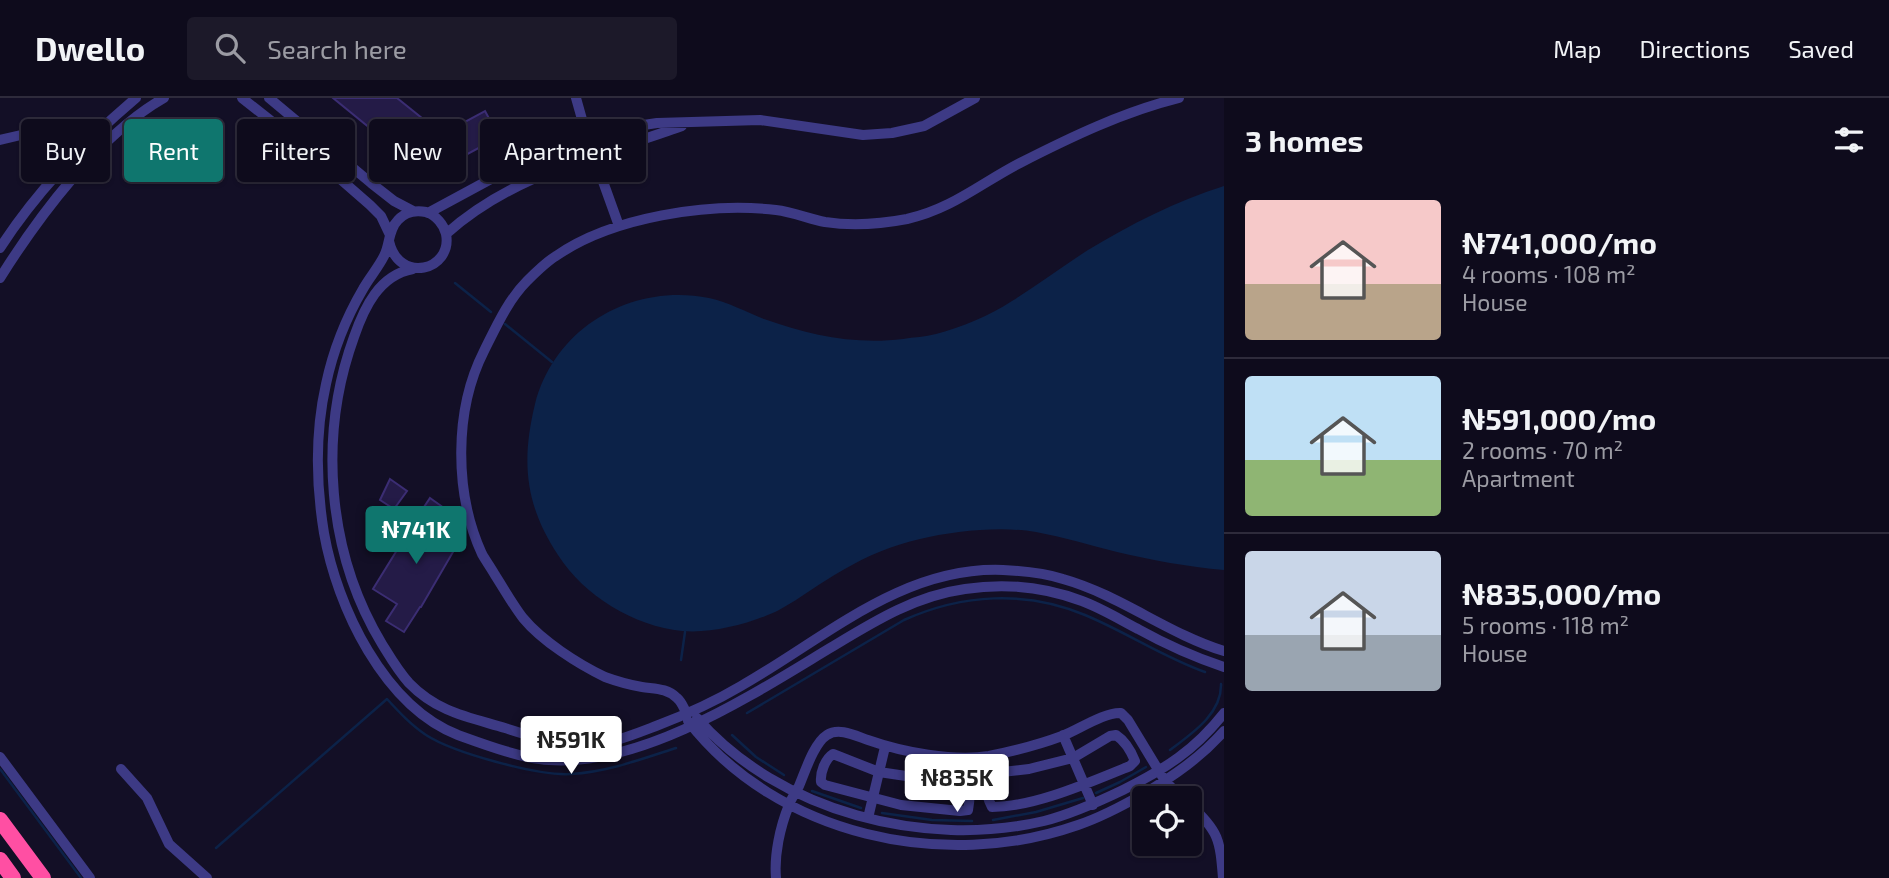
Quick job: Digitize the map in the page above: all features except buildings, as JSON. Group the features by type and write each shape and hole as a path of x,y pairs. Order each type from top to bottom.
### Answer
{"highway":[{"path":"0,820 43,878"},
{"path":"0,860 13,878"}],"street":[{"path":"0,248 27,208 67,162 135,98"},
{"path":"0,278 32,229 72,179 117,134 164,98"},
{"path":"242,98 370,205 381,216 390,239 391,251 405,265 414,268"},
{"path":"269,98 401,206 436,217 446,234 444,252 439,260 431,266 400,271 384,283 362,313 344,368 335,418 333,484 342,545 364,612 397,668 408,682 435,704 459,716 571,745 586,746 624,737 688,714 742,686 902,589 939,577 978,570 1023,571 1063,579 1224,651"},
{"path":"576,98 582,119"},
{"path":"646,125 760,120 863,135 882,134 924,126 975,98"},
{"path":"1179,98 1091,128 1018,164 959,200 933,212 906,219 870,224 826,222 779,211 744,208 697,211 654,217 619,226 555,256 525,283 500,319 473,371 462,421 462,480 482,554 524,619 547,640 580,664 608,678 640,687 666,690 679,699 727,763 756,785 808,814 845,829 888,840 975,845 1013,841 1077,826 1125,804 1162,776 1204,737 1224,713"},
{"path":"646,138 692,123"},
{"path":"0,140 20,135"},
{"path":"428,213 485,182"},
{"path":"446,234 475,211 527,182"},
{"path":"604,182 619,226"},
{"path":"413,211 396,222 383,259 365,285 342,329 326,384 318,444 317,478 330,560 348,610 366,646 400,694 434,723 468,739 527,757 567,760 606,755 650,742 748,697 893,611 927,597 980,587 1024,587 1082,601 1167,644 1224,667"},
{"path":"776,878 774,859 789,803 815,750 827,735 838,732 885,747 954,757 985,757 1063,735 1113,712 1121,713 1171,786"},
{"path":"696,723 735,754 796,793 868,818 943,830 1002,828 1044,821 1093,805 1188,765 1224,730"},
{"path":"1116,734 1135,761 1130,766 1083,784 1014,805 992,807 988,801 986,782 987,776 993,773 1029,769 1073,758 1116,734"},
{"path":"1063,735 1093,805"},
{"path":"868,818 885,747"},
{"path":"832,754 879,772 906,776 962,775 969,783 968,810 901,805 873,799 821,782 828,757 832,754"},
{"path":"0,757 90,878"},
{"path":"121,769 147,798 169,844 207,878"},
{"path":"1202,816 1216,833 1221,848 1223,878"}],"water":[{"path":"1224,186 1224,570 1143,558 1036,532 993,529 962,532 920,539 880,551 779,610 757,619 719,629 682,631 646,623 596,596 569,570 547,537 533,501 527,464 535,404 545,377 560,353 579,333 601,316 652,297 680,295 709,298 781,325 849,340 885,341 932,335 994,312 1121,231 1171,206"}],"waterway":[{"path":"455,283 491,312"},
{"path":"505,324 552,362"},
{"path":"747,713 904,620 926,611 971,600 1017,599 1063,607 1205,672"},
{"path":"681,660 685,632"},
{"path":"1170,750 1196,730 1211,714 1220,695 1221,684"},
{"path":"216,848 387,699 415,727 439,742 475,756 538,771 556,774 598,771 676,748"},
{"path":"732,735 756,757 784,775"},
{"path":"1096,793 1146,767"},
{"path":"0,769 81,878"},
{"path":"812,791 861,808"},
{"path":"993,820 1036,812 1083,798"},
{"path":"882,813 932,820 972,821"}]}
